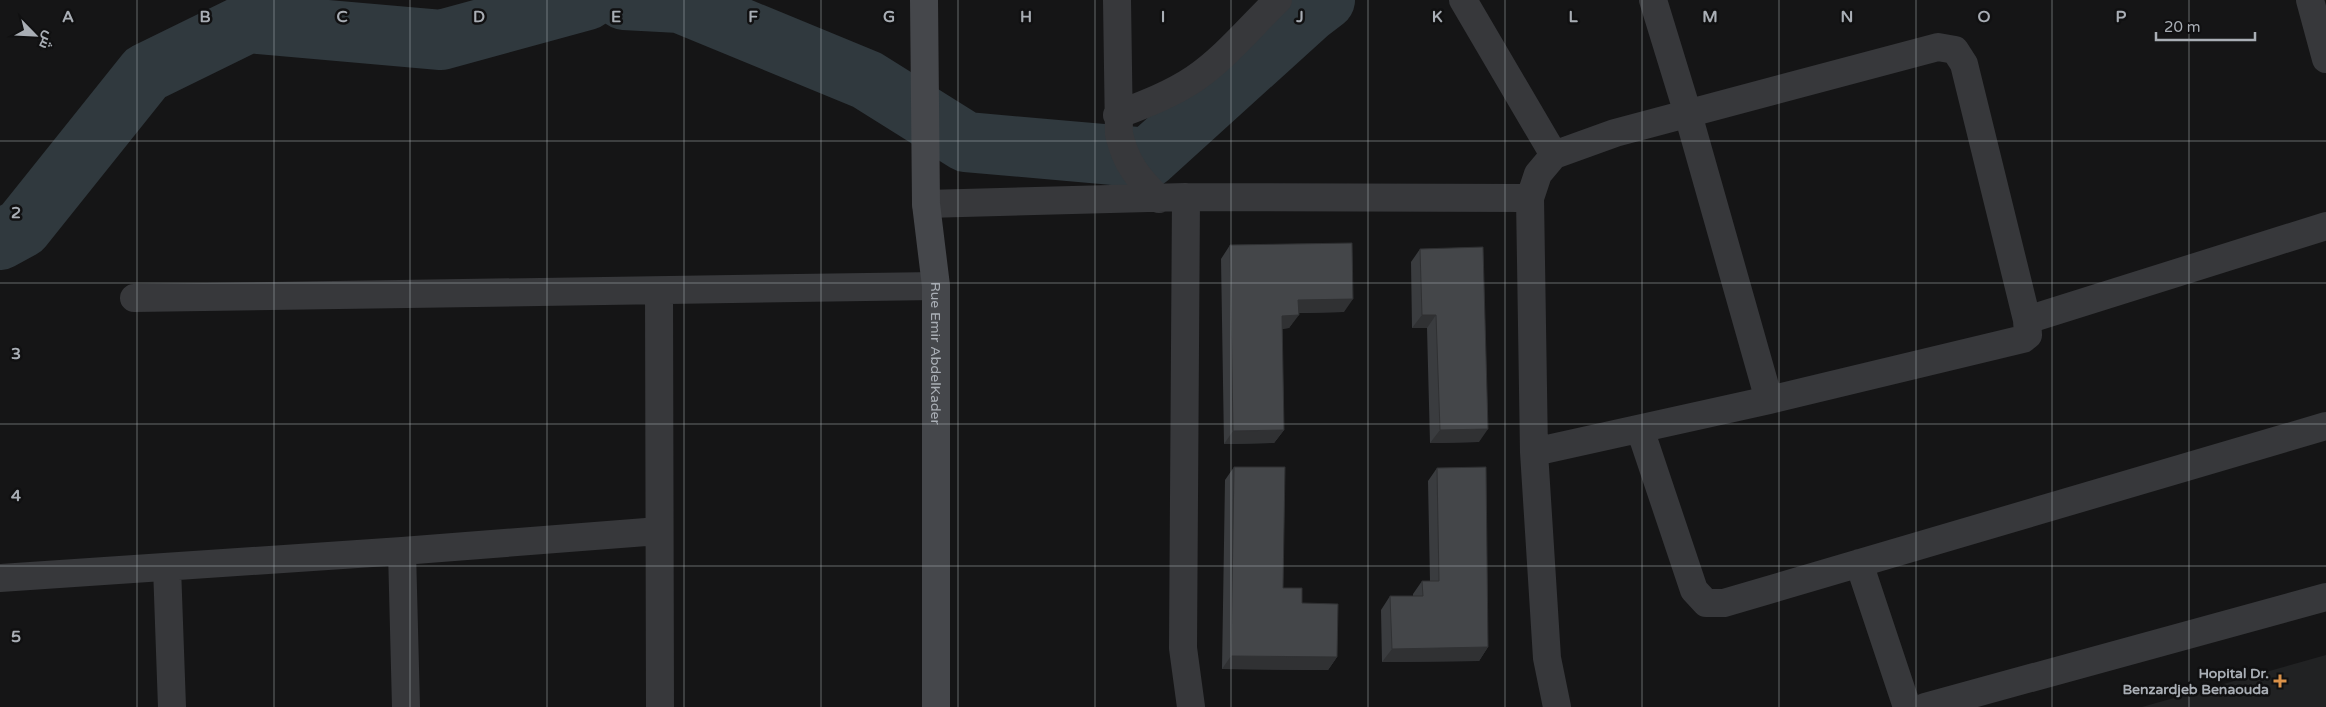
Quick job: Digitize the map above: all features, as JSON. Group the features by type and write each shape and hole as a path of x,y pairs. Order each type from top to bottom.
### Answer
{"main road":[{"name":"Rue Emir AbdelKader","path":"924,0 926,204 936,286 936,707"}],"street":[{"path":"1117,0 1118,125 1123,153 1132,170 1163,193"},
{"path":"1118,125 1195,78 1211,66 1278,0"},
{"path":"1463,0 1554,155"},
{"path":"1652,0 1688,114 1769,400"},
{"path":"2310,0 2324,42"},
{"path":"1534,452 1769,400 2023,339 2028,336 2027,320 1964,64 1956,50 1938,47 1615,133 1554,155 1538,174 1530,198 1534,452 1547,658 1557,707"},
{"path":"926,204 1163,193 1530,198"},
{"path":"1163,193 1183,648 1191,707"},
{"path":"2027,320 2326,226"},
{"path":"134,298 659,292 936,286"},
{"path":"659,292 660,707"},
{"path":"1640,430 1694,590 1706,603 1724,603 2326,426"},
{"path":"0,578 402,551 660,531"},
{"path":"402,551 406,707"},
{"path":"1859,564 1907,707"},
{"path":"167,567 172,707"},
{"path":"1926,707 2326,598"}],"shaded area":[{"name":"Hopital Dr. Benzardjeb Benaouda","path":"2326,655 2326,707 2142,707"}],"building":[{"path":"1352,243 1353,299 1298,300 1299,315 1282,316 1284,430 1233,431 1230,245"},
{"path":"1483,247 1488,429 1440,430 1436,315 1422,315 1420,249"},
{"path":"1234,467 1285,467 1283,588 1302,588 1302,603 1338,604 1337,657 1231,656"},
{"path":"1486,467 1488,647 1392,649 1390,596 1423,596 1422,581 1439,581 1437,468"}],"waterway":[{"path":"0,240 22,228 146,73 248,23 441,40 587,0"},
{"path":"624,0 680,3 867,80 966,142 1148,158 1308,13 1325,0"}],"place":[{"name":"Hopital Dr. Benzardjeb Benaouda","path":"2280,681"}]}
